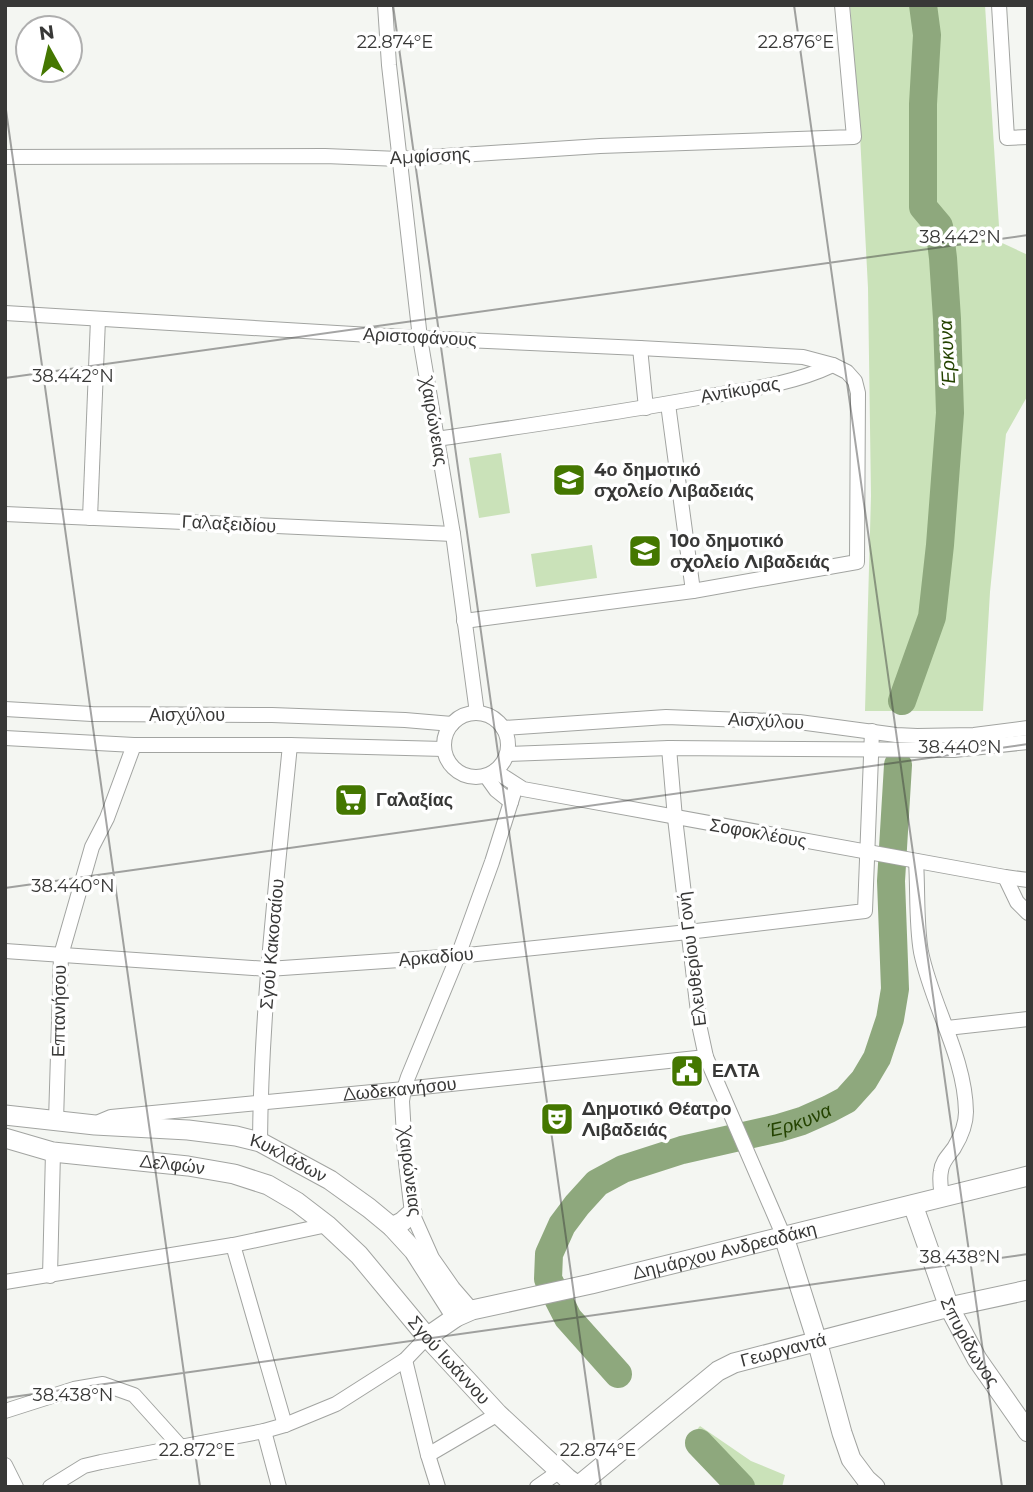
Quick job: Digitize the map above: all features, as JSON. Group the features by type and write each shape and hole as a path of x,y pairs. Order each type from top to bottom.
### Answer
{"main road":[{"path":"5,1115 57,1121"},
{"name":"Κυκλάδων","path":"57,1121 188,1130 260,1142 330,1180 392,1227 464,1313"},
{"name":"Δελφών","path":"5,1138 52,1152 188,1166 233,1174 268,1185 297,1202 327,1225"},
{"name":"Δημάρχου Ανδρεαδάκη","path":"427,1337 464,1313 1028,1176"},
{"name":"Σπυρίδωνος","path":"913,1205 949,1307 977,1359 1028,1432"},
{"path":"392,1227 412,1213"},
{"name":"Σγού Ιωάννου","path":"327,1225 359,1255 427,1337 498,1415 578,1486"},
{"path":"784,1237 851,1459 875,1487"},
{"name":"Γεωργαντά","path":"578,1486 718,1371 734,1363 949,1307 1028,1290"}],"street":[{"name":"Χαιρώνειας","path":"385,5 389,65 420,338 453,534 477,713"},
{"name":"Αμφίσσης","path":"5,157 325,156 399,159 600,146 853,137 842,5"},
{"path":"999,5 1007,138 1028,137"},
{"name":"Αριστοφάνους","path":"5,313 420,338 803,357 834,365"},
{"path":"90,518 99,319"},
{"path":"640,348 646,408"},
{"path":"464,621 693,591 857,562 858,393 855,381 847,372 834,365"},
{"name":"Αντίκυρας","path":"437,439 668,404 780,383 813,375 834,365"},
{"path":"668,404 693,591"},
{"name":"Γαλαξειδίου","path":"5,514 453,534"},
{"name":"Αισχύλου","path":"5,709 92,714 272,715 452,724"},
{"path":"477,713 496,720 508,740 507,754 500,767 474,777 460,773 449,763 444,750 445,736 452,724 463,716 477,713"},
{"name":"Αισχύλου","path":"503,728 666,717 799,722 918,736 974,735 1028,728"},
{"path":"867,853 872,731"},
{"name":"Αισχύλου","path":"5,738 134,745 290,745 444,750"},
{"name":"Αισχύλου","path":"507,754 669,748 954,750 1028,741"},
{"name":"Επτανήσου","path":"57,1121 61,955 92,847 107,818 134,745"},
{"name":"Σγού Κακοσαίου","path":"260,1142 268,969 290,745"},
{"name":"Ελευθερίου Γονή","path":"669,748 688,932 706,1057 784,1237"},
{"path":"490,773 496,790 511,802"},
{"name":"Σοφοκλέους","path":"490,773 523,789 1028,880"},
{"name":"Χαιρώνειας","path":"464,1313 453,1288 432,1258 412,1213 402,1101 404,1089 458,956 516,786"},
{"name":"Αρκαδίου","path":"5,951 268,969 458,956 688,932 865,911 867,853"},
{"path":"913,860 921,952 947,1028 961,1079 966,1113 964,1126 941,1169 942,1197"},
{"path":"1005,877 1017,902 1028,913"},
{"path":"947,1028 1028,1019"},
{"name":"Δωδεκανήσου","path":"95,1125 111,1117 706,1057"},
{"path":"50,1276 52,1152"},
{"path":"5,1282 233,1245 327,1225"},
{"path":"233,1245 285,1425"},
{"path":"50,1487 84,1466 264,1432 285,1425 336,1404 405,1360 427,1337"},
{"path":"405,1360 438,1487"},
{"path":"5,1411 74,1389 103,1384 134,1395 180,1446"},
{"path":"428,1455 498,1415"},
{"path":"264,1432 278,1487"},
{"path":"5,1465 16,1487"},
{"path":"537,1487 560,1471"}],"green space":[{"path":"850,5 985,5 1000,242 1028,255 1028,395 1006,434 990,592 983,711 865,711 871,496 868,288"},
{"path":"501,453 510,513 479,518 469,458"},
{"path":"592,545 597,578 536,587 531,554"},
{"path":"700,1426 751,1461 785,1475 782,1487 745,1487 693,1434"}],"waterway":[{"name":"Έρκυνα","path":"902,701 932,617 950,413 947,319 939,226 923,207 923,104 927,35 923,5"},
{"name":"Έρκυνα","path":"618,1374 568,1318 548,1279 549,1254 562,1225 597,1183 623,1169 682,1150 802,1121 846,1100 864,1080 877,1058 890,1019 895,989 891,881 898,765"},
{"name":"Έρκυνα","path":"699,1443 741,1487"}],"place":[{"name":"4ο δημοτικό σχολείο Λιβαδειάς","path":"569,480"},
{"name":"10ο δημοτικό σχολείο Λιβαδειάς","path":"645,551"},
{"name":"Γαλαξίας","path":"351,800"},
{"name":"ΕΛΤΑ","path":"687,1071"},
{"name":"Δημοτικό Θέατρο Λιβαδειάς","path":"557,1119"}]}
